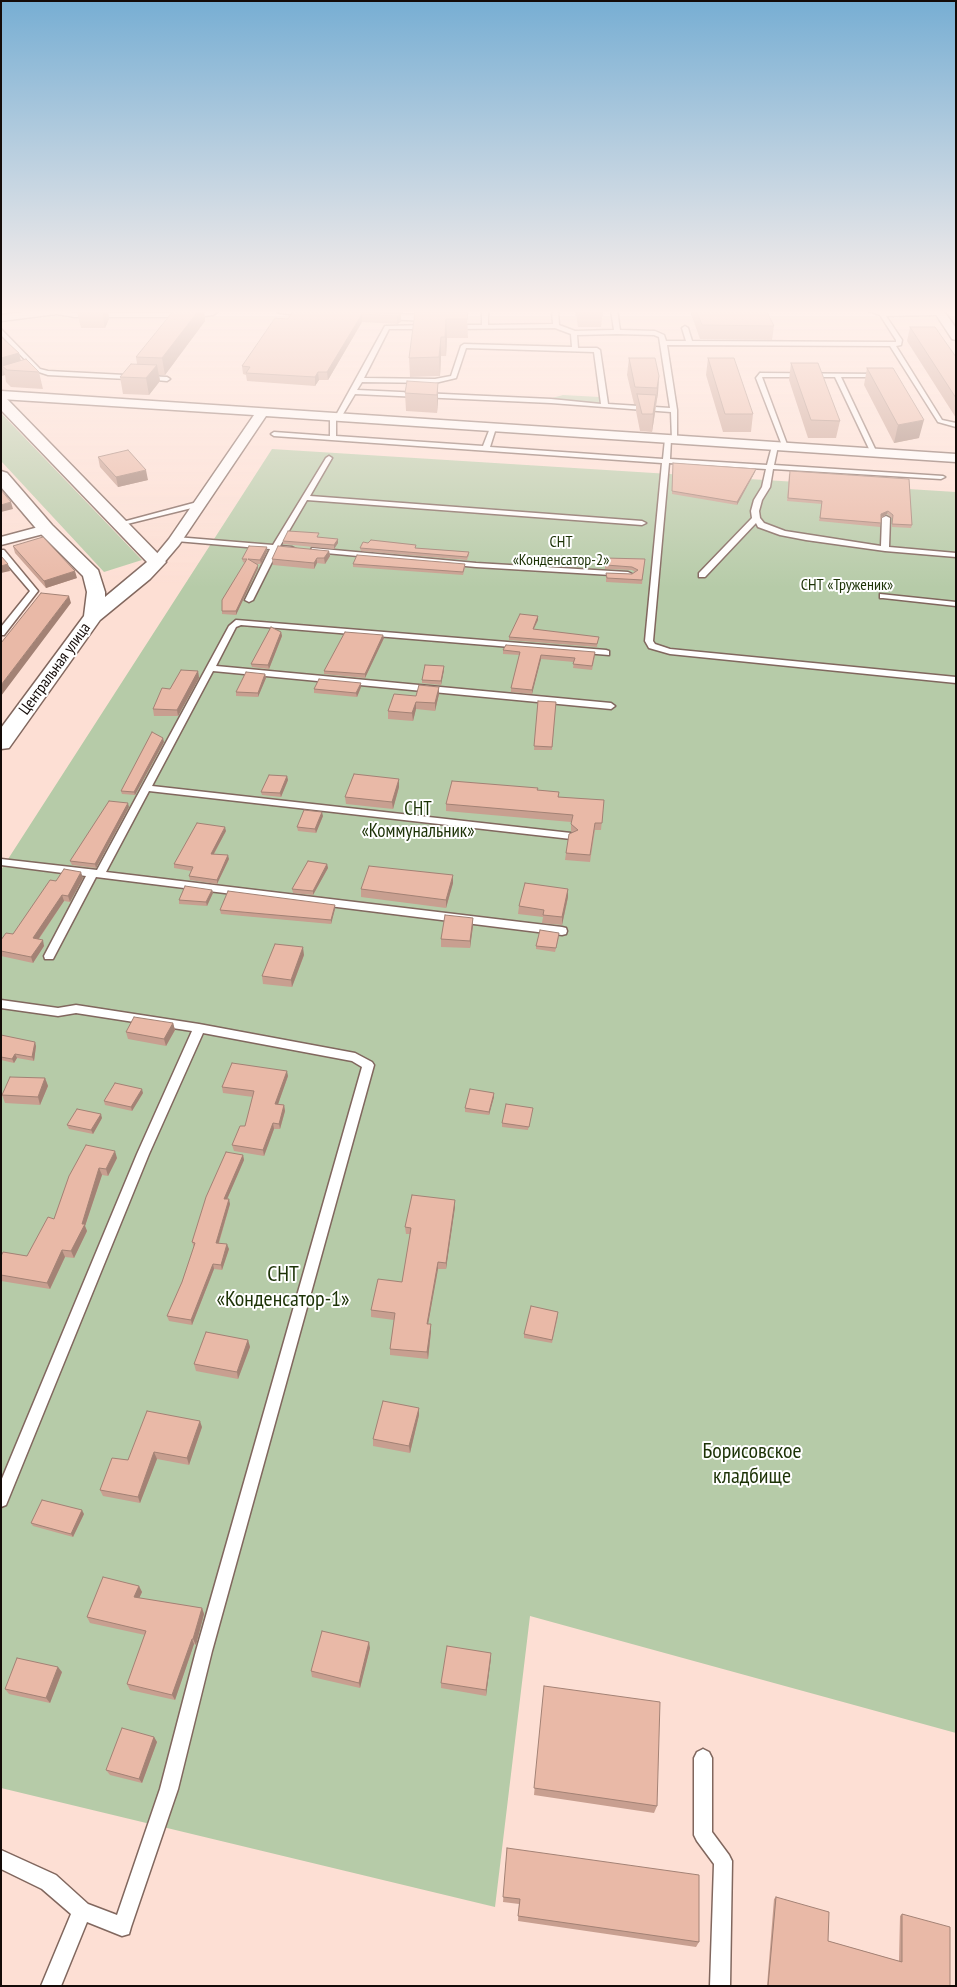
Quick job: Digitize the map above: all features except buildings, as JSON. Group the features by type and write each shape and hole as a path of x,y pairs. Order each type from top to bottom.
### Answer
{"street":[{"path":"3,403 120,524 150,569"},
{"path":"104,403 956,458"},
{"path":"93,616 150,569 176,539 262,413"},
{"path":"1,476 46,529 92,574 107,579 121,579 150,569"},
{"path":"1,541 46,529"},
{"name":"Центральная улица","path":"1,743 93,616 96,592 92,574"}],"lane":[{"path":"333,438 336,418 346,403"},
{"path":"561,403 674,410"},
{"path":"673,403 674,410 671,440 666,461 650,641 652,646 670,651 956,680"},
{"path":"702,575 756,518 758,500 766,487 770,467 780,446 767,403"},
{"path":"851,403 874,452"},
{"path":"929,403 940,421 956,425"},
{"path":"486,449 492,428"},
{"path":"274,434 666,461 941,477"},
{"path":"249,600 275,548 329,458"},
{"path":"305,498 642,523"},
{"path":"120,524 201,503"},
{"path":"756,518 762,525 783,533 885,549 956,555"},
{"path":"885,549 886,518"},
{"path":"176,539 476,565 632,574"},
{"path":"1,552 34,591 1,634"},
{"path":"883,596 956,604"},
{"path":"49,956 146,788 233,626 239,622 606,653"},
{"path":"210,668 611,706"},
{"path":"146,788 571,836"},
{"path":"1,862 562,931"},
{"path":"1,1004 58,1012 76,1009 199,1028 355,1057 368,1065 207,1641 169,1789 122,1927 82,1911 49,1882 1,1859"},
{"path":"1,1500 144,1154 199,1028"},
{"path":"703,1758 703,1835 723,1861 720,1986"},
{"path":"51,1986 82,1911"}],"green space":[{"path":"574,403 599,403 599,404"},
{"path":"1,413 142,560 104,572 1,461"},
{"path":"272,449 956,492 956,1733 530,1616 495,1907 1,1788 1,870"}],"park label":[{"name":"СНТ «Конденсатор-2»","path":"561,551"},
{"name":"СНТ «Труженик»","path":"847,585"},
{"name":"СНТ «Коммунальник»","path":"418,821"},
{"name":"СНТ «Конденсатор-1»","path":"283,1288"},
{"name":"Борисовское кладбище","path":"752,1464"}]}
